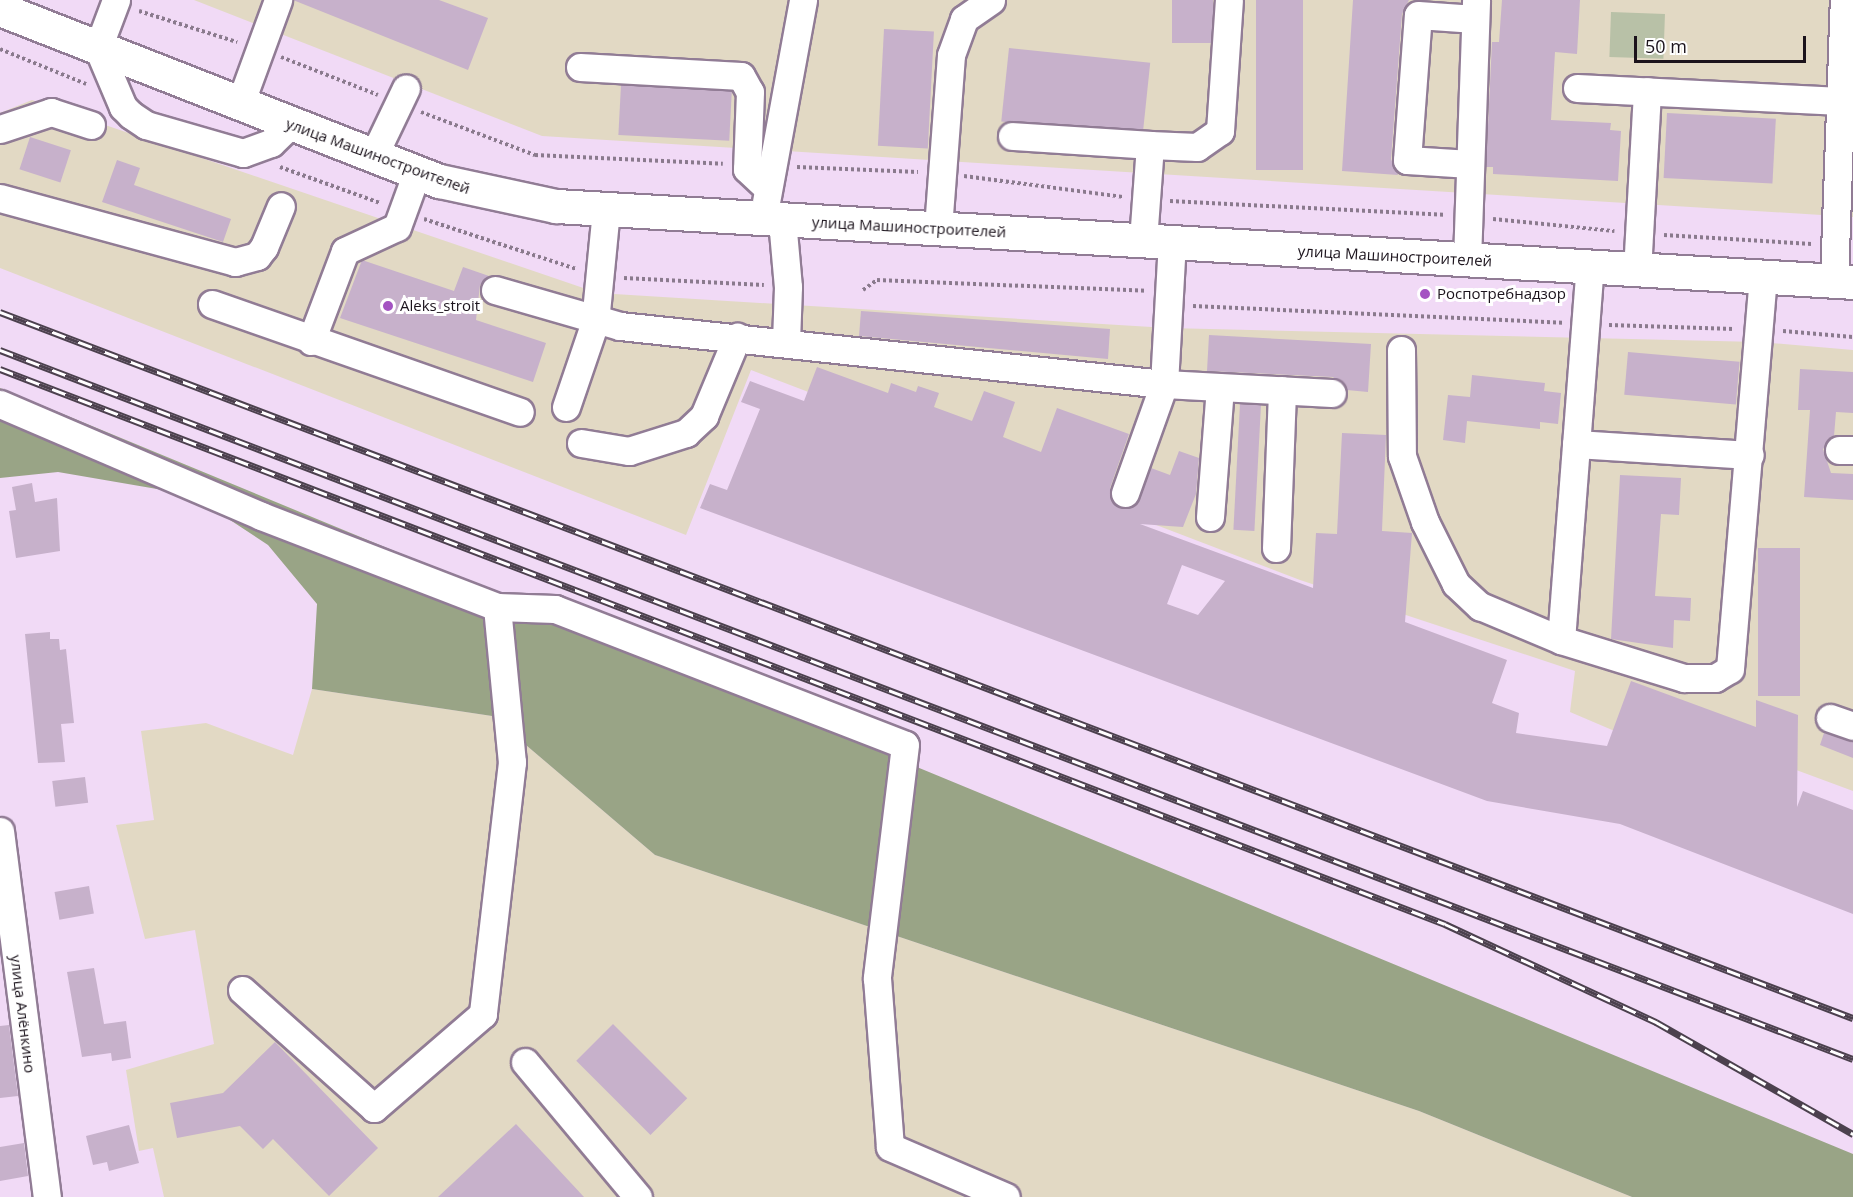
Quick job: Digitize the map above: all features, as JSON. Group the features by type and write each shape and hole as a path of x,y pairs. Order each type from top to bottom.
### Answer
{"main road":[{"name":"улица Машиностроителей","path":"10,8 98,48 373,157 502,198 606,209 1844,282"}],"street":[{"path":"116,0 98,48 117,96 146,125 243,153 271,143 291,124"},
{"path":"240,104 278,0"},
{"path":"786,341 788,286 766,186 803,0"},
{"path":"938,228 951,55 964,19 991,0"},
{"path":"1012,136 1197,147 1220,131 1229,0"},
{"path":"1844,0 1847,96 1844,282"},
{"path":"1467,260 1476,10 1418,15 1407,160 1470,164"},
{"path":"580,67 741,76 750,92 747,169 766,186"},
{"path":"373,157 406,88"},
{"path":"1577,88 1847,96"},
{"path":"1636,271 1647,91"},
{"path":"0,129 51,112 91,125"},
{"path":"1125,493 1164,384 1169,305 1158,241 1150,145"},
{"path":"311,341 345,250 360,239 390,233 402,212 417,172"},
{"path":"0,198 235,262 256,256 264,247 281,206"},
{"path":"566,407 595,322 606,209"},
{"path":"1561,640 1590,267"},
{"path":"1401,350 1402,456 1425,522 1456,584 1480,606 1561,640 1684,678 1715,678 1730,669 1750,455 1763,277"},
{"path":"495,290 595,322 786,341 1164,384 1332,393"},
{"path":"212,304 311,341 520,412"},
{"path":"581,443 629,451 667,444 686,433 704,416 737,336"},
{"path":"1210,518 1220,387"},
{"path":"1276,548 1282,390"},
{"path":"0,404 261,516 497,607 555,609 905,745 877,978 890,1147 1006,1197"},
{"path":"1576,444 1750,455"},
{"path":"243,990 374,1107 483,1014 512,762 497,607"},
{"name":"улица Алёнкино","path":"0,831 47,1197"},
{"path":"525,1062 638,1197"}],"path":[{"path":"0,49 117,96"},
{"path":"243,153 402,212 599,277 788,286"},
{"path":"863,290 877,280 1146,291 1169,305 1760,330 1853,337"}],"shaded area":[{"path":"194,0 1853,0 1853,217 542,136"},
{"path":"32,100 598,293 1168,328 1759,342 1853,350 1853,791 1777,763 1713,773 1570,712 1575,671 1300,580 751,370 686,535 0,268 0,113"},
{"path":"312,689 492,716 655,855 1419,1111 1632,1197 164,1197 153,1148 139,1151 126,1070 214,1044 195,930 145,939 116,825 154,820 141,731 206,723 293,755"}],"green space":[{"path":"1611,12 1665,14 1663,59 1609,57"},
{"path":"0,388 1853,1154 1853,1197 1632,1197 1419,1111 655,855 492,716 312,689 317,604 268,545 192,495 58,472 0,478"}],"building":[{"path":"293,0 439,0 488,18 468,70"},
{"path":"1172,0 1213,0 1213,43 1172,43"},
{"path":"1256,0 1303,0 1303,170 1256,170"},
{"path":"1353,0 1409,0 1402,14 1391,159 1398,175 1342,171"},
{"path":"1502,0 1580,0 1577,54 1555,52 1551,120 1611,123 1610,130 1621,131 1618,181 1493,174 1493,167 1486,167 1492,42 1499,42"},
{"path":"884,29 934,32 928,148 878,146"},
{"path":"1009,48 1150,63 1142,136 1001,122"},
{"path":"621,85 732,91 729,141 618,135"},
{"path":"1667,113 1776,119 1772,184 1664,178"},
{"path":"30,137 71,150 60,183 19,169"},
{"path":"117,160 140,168 134,185 231,219 223,242 102,202"},
{"path":"362,260 454,291 463,267 489,276 480,285 476,320 546,343 533,382 340,318"},
{"path":"861,311 1110,329 1108,359 859,336"},
{"path":"1209,335 1371,344 1368,392 1347,390 1333,377 1207,371"},
{"path":"1628,352 1740,362 1736,405 1624,395"},
{"path":"817,367 888,393 891,383 916,392 918,386 939,393 934,407 972,421 984,391 1015,402 1003,437 1041,452 1057,408 1129,434 1110,488 1113,503 1120,508 1136,505 1151,468 1170,475 1179,451 1199,458 1196,494 1183,527 1140,524 1313,588 1316,533 1337,534 1342,433 1386,435 1382,531 1412,533 1405,622 1507,660 1492,703 1519,713 1516,733 1607,746 1631,681 1756,727 1756,700 1798,715 1797,807 1803,791 1853,810 1853,914 1620,824 1487,801 700,508 710,484 727,490 760,409 741,402 750,381 804,401","holes":["1182,565 1225,581 1198,615 1167,604"]},
{"path":"1800,369 1853,372 1853,413 1836,412 1834,436 1823,449 1831,473 1853,474 1853,500 1804,497 1810,410 1798,410"},
{"path":"1472,375 1545,383 1544,391 1561,393 1558,424 1540,422 1540,429 1467,421 1465,443 1443,440 1448,395 1470,397"},
{"path":"1240,404 1261,405 1254,531 1233,530"},
{"path":"1620,475 1681,478 1679,515 1661,514 1655,596 1691,598 1690,621 1674,620 1673,648 1611,639"},
{"path":"32,483 35,502 57,498 60,551 16,558 9,511 16,510 12,487"},
{"path":"1758,548 1800,548 1800,696 1758,696"},
{"path":"50,632 50,639 59,639 60,650 66,649 74,723 61,724 65,762 38,763 25,634"},
{"path":"1824,733 1853,741 1853,758 1820,745"},
{"path":"85,777 88,803 55,807 52,781"},
{"path":"89,886 94,914 59,920 55,892"},
{"path":"94,968 104,1024 126,1021 131,1058 112,1061 111,1053 82,1057 67,972"},
{"path":"613,1024 687,1098 650,1135 576,1061"},
{"path":"9,1025 18,1096 0,1098 0,1026"},
{"path":"275,1042 378,1148 329,1196 273,1139 263,1149 240,1126 177,1138 170,1103 223,1093"},
{"path":"516,1124 584,1197 438,1197"},
{"path":"129,1125 139,1163 109,1171 107,1162 93,1165 86,1136"},
{"path":"24,1143 28,1176 0,1181 0,1147"}],"railway":[{"path":"0,312 1853,1018"},
{"path":"0,350 1853,1059"},
{"path":"0,369 1445,924 1656,1022 1853,1134"}],"place":[{"name":"Роспотребнадзор","path":"1425,294"},
{"name":"Aleks_stroit","path":"388,306"}]}
